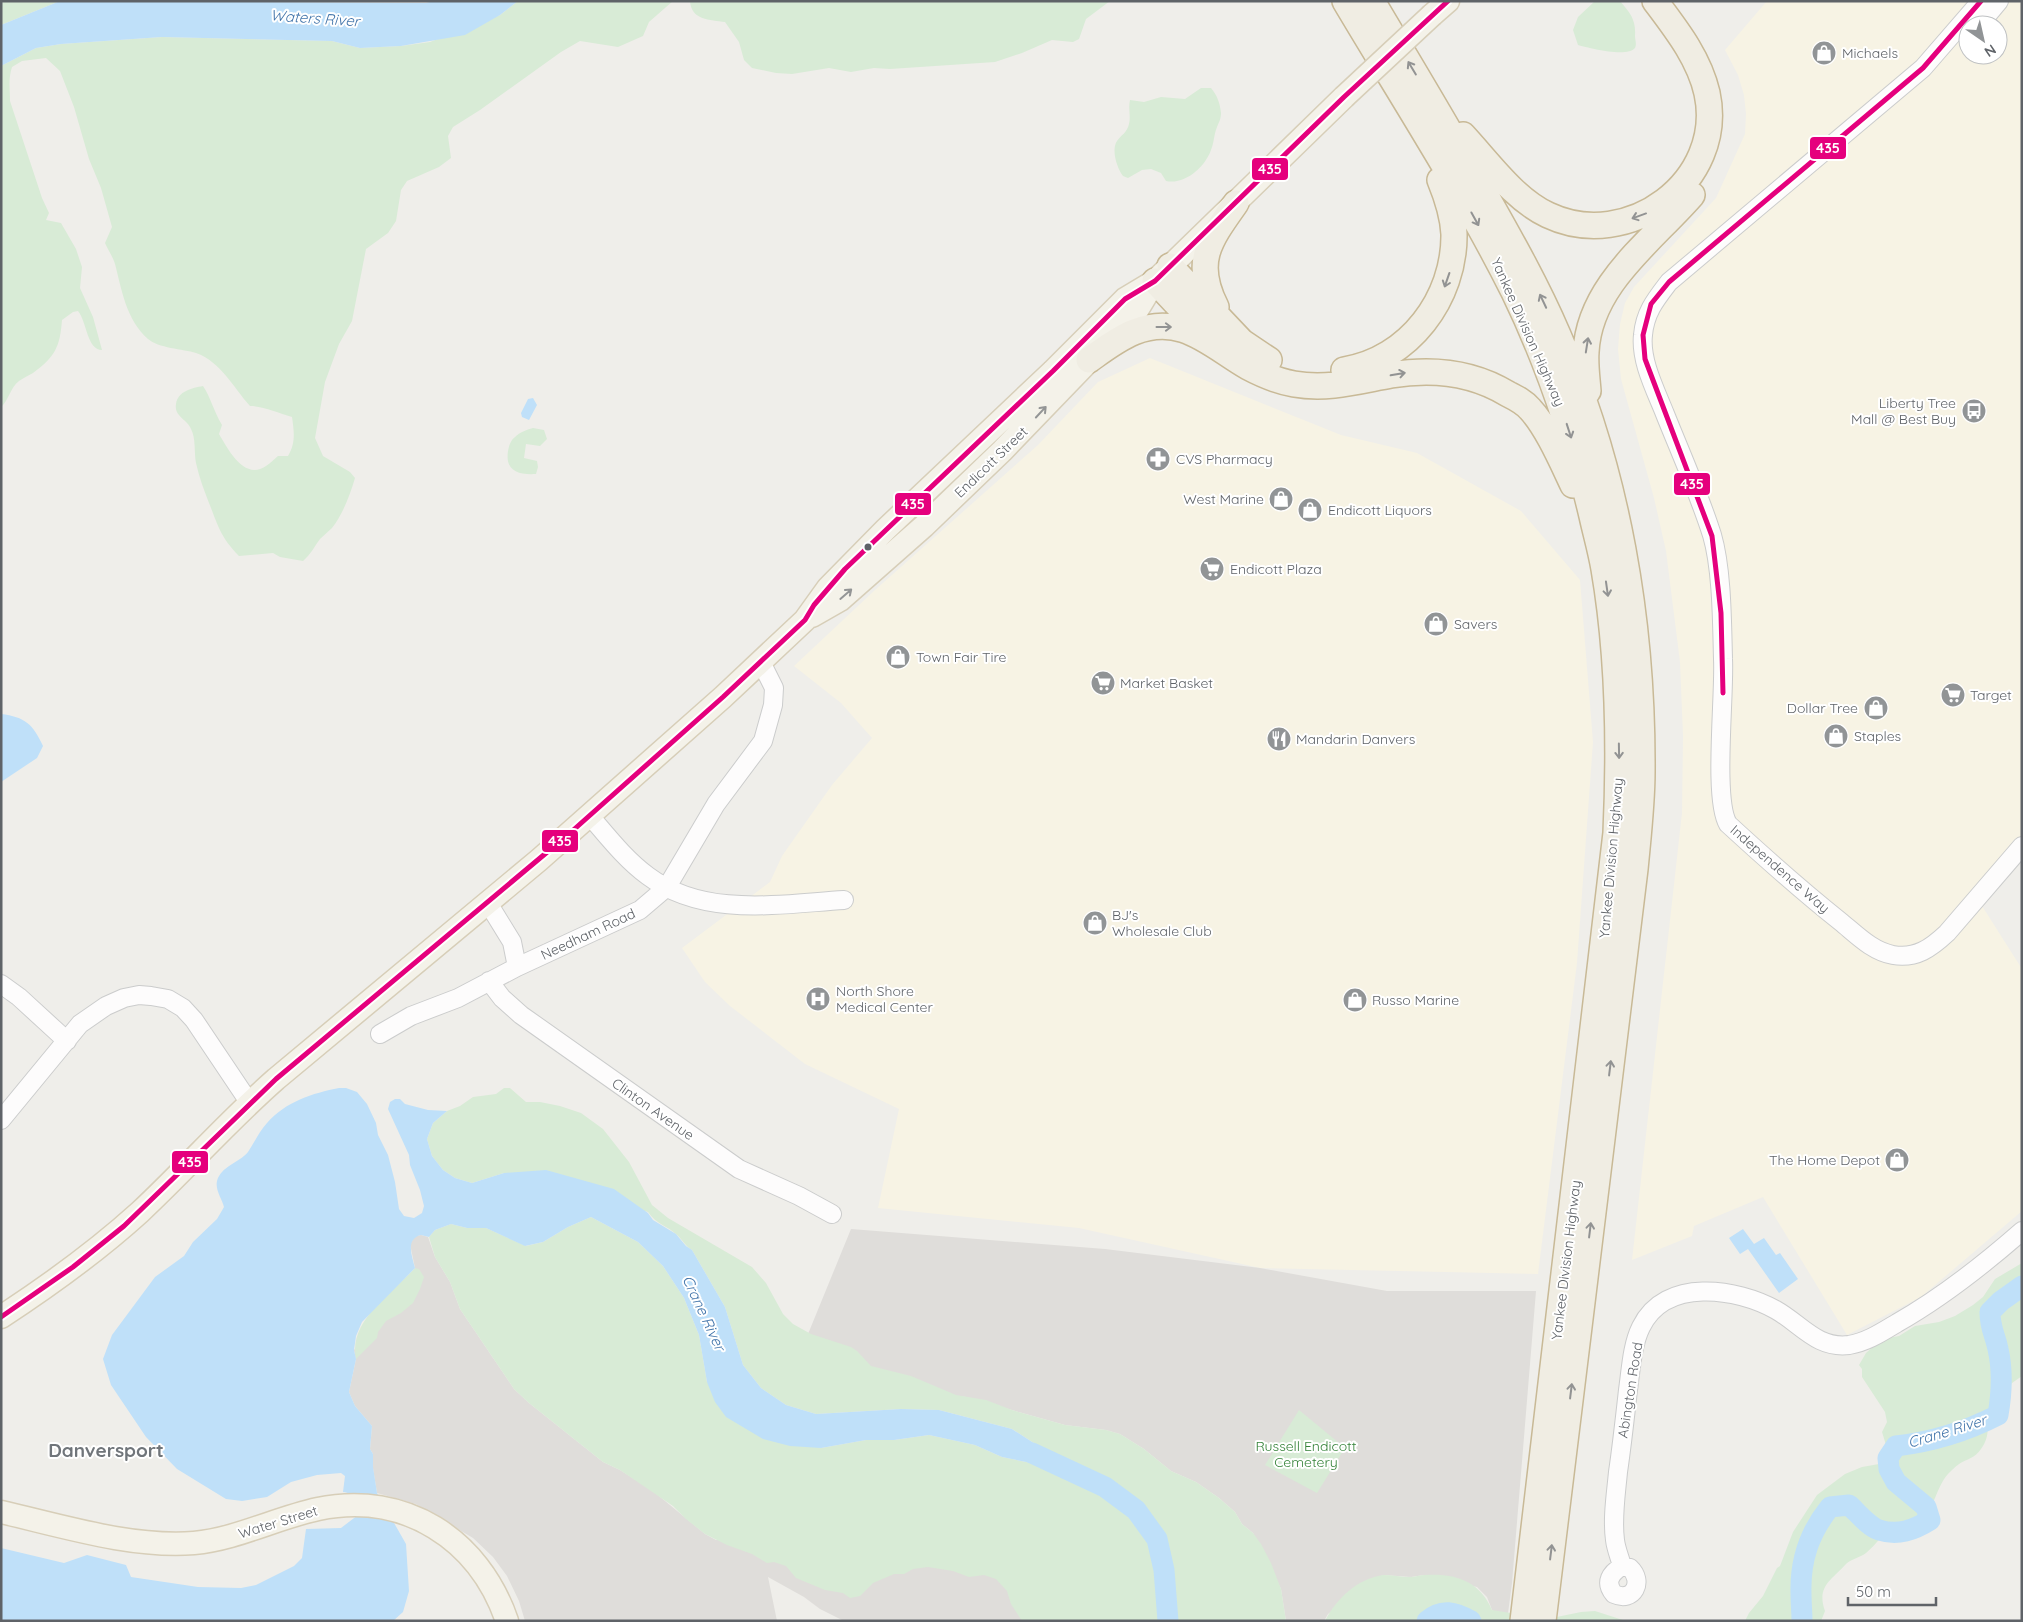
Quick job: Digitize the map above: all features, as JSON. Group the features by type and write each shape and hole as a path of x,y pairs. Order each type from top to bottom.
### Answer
{"highway":[{"name":"Yankee Division Highway","path":"1345,1 1423,109 1511,240 1540,296 1574,374 1615,506 1634,622 1642,772 1635,869 1534,1610"},
{"name":"Yankee Division Highway","path":"1372,1 1468,208 1514,294 1556,390 1576,453 1596,532 1604,567 1610,609 1618,706 1619,770 1616,832 1534,1610"},
{"path":"1423,109 1519,196 1548,215 1567,223 1604,225 1619,223 1651,212 1679,190 1691,174 1700,158 1709,118 1707,94 1700,71 1689,50 1655,1"},
{"path":"1592,428 1586,351 1590,330 1601,298 1629,262 1694,192 1707,173 1719,138 1721,98 1718,81 1700,36 1676,1"},
{"path":"1089,360 1118,340 1150,328 1167,326 1182,328 1197,334 1225,340 1286,368 1303,371 1334,372 1368,364 1388,355 1404,343 1417,331 1435,308 1443,292 1451,270 1454,234 1448,199 1423,109"},
{"path":"1225,340 1209,294 1204,270 1206,257 1216,232 1236,203"},
{"path":"1163,274 1225,340 1262,374 1277,380 1310,386 1352,384 1410,372 1438,372 1462,375 1504,391 1531,409 1554,446 1596,532"}],"main road":[{"name":"Endicott Street","path":"805,620 840,600 924,526 1026,428 1136,312 1163,274 1344,97 1440,8"},
{"name":"Endicott Street","path":"1,1317 60,1278 122,1228 183,1170 249,1102 590,816 805,620 828,588 1125,299 1163,274"},
{"name":"Water Street","path":"1,1512 118,1538 159,1544 177,1544 215,1540 309,1511 346,1505 375,1507 400,1513 433,1527 462,1548 489,1580 507,1621"}],"street":[{"name":"Independence Way","path":"1981,1 1923,68 1670,282 1651,304 1643,335 1645,359 1712,536 1718,576 1724,663 1721,766 1723,811 1728,824 1816,902 1876,950 1893,955 1906,956 1918,954 1933,945 1952,928 2022,846"},
{"path":"1987,15 1999,1"},
{"name":"Independence Way","path":"1932,57 1958,42"},
{"name":"Needham Road","path":"380,1034 411,1016 458,998 490,980 640,910 667,888 716,804 763,741 773,705 774,688 761,662"},
{"path":"590,816 633,863 648,876 667,888 698,900 731,906 844,900"},
{"path":"488,903 508,934 516,953 517,967"},
{"name":"Clinton Avenue","path":"490,980 502,998 521,1016 739,1169 799,1196 832,1214"},
{"path":"1,984 19,997 67,1041"},
{"path":"1,1120 80,1024 106,1006 124,998 139,995 168,999 183,1008 194,1020 249,1102"},
{"name":"Abington Road","path":"1622,1566 1615,1540 1615,1502 1632,1359 1641,1327 1658,1306 1685,1292 1714,1291 1746,1298 1776,1310 1819,1341 1834,1345 1849,1344 1868,1339 1922,1309 1977,1270 2022,1232"}],"shaded area":[{"path":"1767,1 2022,1 2022,846 1977,898 2022,969 2022,1211 1921,1297 1847,1335 1763,1197 1694,1226 1692,1236 1632,1260 1682,813 1683,736 1680,662 1666,551 1654,498 1621,379 1618,349 1620,324 1625,303 1634,287 1716,198 1745,134 1746,114 1744,95 1738,75 1725,50"},
{"path":"1150,358 1341,435 1417,453 1521,511 1580,580 1593,742 1577,963 1538,1274 1260,1268 1079,1228 878,1208 899,1109 805,1064 730,1006 705,982 682,948 770,882 782,856 832,785 872,738 841,703 794,666 875,590 1038,445 1098,382"},
{"path":"851,1229 1105,1249 1260,1268 1387,1291 1536,1291 1512,1583 1507,1621 1492,1610 1487,1597 1477,1587 1424,1575 1411,1577 1383,1575 1328,1614 1324,1621 1286,1621 1281,1589 1253,1533 1242,1524 1235,1512 1196,1482 1171,1471 1144,1449 1120,1434 1106,1430 1065,1425 966,1397 790,1378"},
{"path":"415,1236 428,1237 435,1257 450,1282 460,1309 514,1389 603,1462 620,1470 653,1491 705,1534 716,1540 937,1526 1046,1621 844,1621 820,1609 804,1597 768,1577 777,1621 525,1621 519,1601 507,1576 493,1557 473,1538 416,1504 377,1493 373,1454 370,1449 372,1426 355,1406 349,1392 356,1359 354,1350 415,1268 410,1244"}],"green space":[{"path":"8,1 60,1 1,25 1,3"},
{"path":"518,1 673,1 649,22 643,36 618,47 580,41 561,52 453,127 448,136 451,158 439,167 407,181 401,190 396,221 388,233 366,249 352,321 339,344 325,382 315,438 323,456 350,472 355,478 340,517 303,561 280,557 273,553 239,556 221,531 207,498 196,463 193,433 177,412 177,400 190,389 203,386 222,425 219,434 232,455 244,466 251,469 258,470 278,456 288,456 293,442 292,417 265,408 250,406 213,362 196,353 152,342 135,323 126,304 114,261 105,243 112,227 74,107 60,71 46,58 22,61 12,67 10,101 42,198 49,213 46,220 61,223 76,249 82,267 80,288 93,317 102,350 97,349 90,341 78,311 73,312 62,320 58,344 47,362 16,384 1,407 1,66 36,48 61,44 162,37 332,41 360,48 401,46 430,42 500,15"},
{"path":"690,1 1110,1 1086,19 1079,39 1073,42 1052,40 995,62 890,69 874,68 851,72 829,68 792,74 752,68 744,60 739,42 725,22 702,18 694,12"},
{"path":"1595,1 1620,1 1634,21 1635,48 1631,51 1616,52 1578,45 1573,30 1578,17"},
{"path":"1201,88 1211,88 1215,93 1221,113 1211,150 1204,163 1187,177 1173,182 1166,181 1161,173 1151,169 1142,170 1128,178 1123,176 1117,164 1115,145 1125,132 1130,121 1130,100 1144,102 1161,97 1185,99"},
{"path":"533,428 544,430 547,439 540,446 526,444 524,458 537,461 538,467 536,474 524,474 511,467 508,451 512,440 526,430"},
{"path":"504,1088 510,1088 526,1102 540,1102 560,1106 581,1113 603,1129 629,1162 652,1205 668,1218 752,1267 766,1283 783,1314 793,1324 811,1334 851,1347 871,1366 911,1376 956,1395 986,1400 1012,1410 1065,1425 1106,1430 1120,1434 1144,1449 1171,1471 1196,1482 1235,1512 1242,1524 1253,1533 1261,1544 1281,1589 1286,1621 1022,1621 1011,1604 1007,1591 996,1579 984,1575 969,1577 953,1571 928,1567 913,1569 904,1574 894,1574 873,1583 860,1596 850,1598 843,1593 825,1590 796,1578 786,1566 774,1562 767,1563 752,1554 727,1545 705,1534 673,1506 620,1470 603,1462 514,1389 460,1309 450,1282 435,1257 429,1237 435,1230 451,1224 467,1228 486,1228 526,1246 543,1242 568,1227 591,1217 638,1242 663,1266 684,1298 699,1335 707,1382 821,1448 866,1440 894,1440 929,1435 975,1445 1002,1457 1031,1463 1044,1469 1054,1456 1012,1429 939,1410 901,1409 816,1414 786,1405 761,1388 743,1365 725,1307 692,1250 648,1212 504,1173 472,1183 455,1178 443,1170 432,1156 427,1139 433,1123 447,1111 460,1106 473,1097 496,1094"},
{"path":"2022,1263 2022,1376 2012,1383 2006,1394 2001,1414 1988,1424 1987,1437 1981,1449 1948,1474 1929,1510 1920,1520 1890,1530 1866,1553 1848,1562 1831,1579 1824,1589 1823,1602 1825,1611 1821,1621 1745,1621 1763,1596 1777,1568 1780,1566 1793,1532 1817,1495 1845,1474 1862,1467 1879,1464 1887,1457 1882,1432 1887,1422 1885,1412 1862,1377 1862,1369 1859,1365 1866,1353 1875,1345 1888,1338 1899,1336 1915,1326 1939,1322 1955,1316 1983,1297 1995,1279"},
{"path":"415,1268 419,1269 424,1277 413,1303 401,1313 386,1321 378,1332 377,1338 356,1359 355,1345 365,1320 384,1298"},
{"name":"Russell Endicott Cemetery","path":"1299,1410 1345,1448 1317,1493 1265,1465"},
{"path":"1383,1575 1410,1577 1436,1575 1456,1578 1465,1581 1481,1592 1492,1610 1547,1619 1595,1611 1626,1621 1325,1621 1335,1605 1356,1585"}],"water":[{"name":"Waters River","path":"60,1 426,3 434,1 518,1 500,15 465,35 401,46 360,48 332,41 162,37 61,44 36,48 1,66 1,25"},
{"path":"533,398 537,405 529,420 522,417 521,413 528,399"},
{"path":"1,714 16,717 27,723 36,732 43,746 37,758 1,782"},
{"path":"339,1088 346,1088 357,1092 367,1104 376,1123 378,1135 388,1155 399,1209 404,1216 414,1218 422,1213 424,1206 410,1165 409,1155 388,1109 390,1102 395,1099 400,1099 405,1104 428,1110 447,1111 433,1123 427,1139 432,1156 443,1170 455,1178 472,1183 504,1173 546,1170 614,1189 648,1213 653,1220 676,1234 692,1250 725,1307 743,1365 761,1388 786,1405 816,1414 901,1409 939,1410 1012,1429 1063,1462 1052,1470 1044,1469 1031,1463 1002,1457 975,1445 929,1435 894,1440 866,1440 821,1448 790,1446 763,1439 726,1417 715,1402 707,1382 699,1335 684,1298 663,1266 638,1242 591,1217 568,1227 543,1242 525,1246 486,1228 467,1228 451,1224 435,1230 429,1237 421,1235 413,1240 411,1253 415,1268 362,1322 356,1336 354,1350 356,1359 349,1392 355,1406 372,1426 370,1449 373,1454 377,1493 406,1544 409,1591 403,1612 393,1621 1,1621 1,1548 64,1563 87,1555 126,1565 131,1577 198,1587 241,1588 256,1585 294,1566 302,1558 306,1529 341,1528 358,1515 356,1504 352,1497 343,1492 345,1476 341,1473 317,1475 291,1482 267,1497 242,1501 226,1499 177,1469 146,1437 111,1385 103,1359 112,1335 155,1277 184,1256 193,1242 217,1219 224,1207 217,1184 222,1172 248,1152 264,1126 282,1109 310,1096"},
{"path":"1743,1229 1754,1244 1764,1238 1776,1255 1780,1253 1798,1279 1779,1293 1748,1249 1740,1254 1729,1238"}],"waterway":[{"name":"Crane River","path":"1802,1621 1801,1581 1804,1558 1816,1527 1830,1507 1849,1505 1871,1525 1886,1532 1906,1531 1930,1520 1926,1507 1896,1482 1889,1469 1888,1458 1896,1446 1948,1435 1998,1415 2001,1365 1990,1312 2001,1301 2022,1286"},
{"name":"Crane River","path":"1032,1453 1105,1487 1136,1510 1157,1539 1164,1570 1168,1621"},
{"name":"Crane River","path":"1427,1621 1443,1613 1459,1615 1471,1621"}],"transit line":[{"name":"435","path":"1,1317 73,1267 124,1226 276,1079 570,833 723,697 805,620 814,605 845,569 1053,371 1125,299 1155,281 1344,97 1448,1"},
{"name":"435","path":"1723,693 1721,613 1712,536 1645,359 1643,335 1651,304 1669,282 1923,68 1981,1"}],"place":[{"name":"Michaels","path":"1824,53"},
{"name":"Liberty Tree Mall @ Best Buy","path":"1974,411"},
{"name":"CVS Pharmacy","path":"1158,459"},
{"name":"West Marine","path":"1281,499"},
{"name":"Endicott Liquors","path":"1310,510"},
{"name":"Endicott Plaza","path":"1212,569"},
{"name":"Savers","path":"1436,624"},
{"name":"Town Fair Tire","path":"898,657"},
{"name":"Market Basket","path":"1103,683"},
{"name":"Target","path":"1953,695"},
{"name":"Dollar Tree","path":"1876,708"},
{"name":"Staples","path":"1836,736"},
{"name":"Mandarin Danvers","path":"1279,739"},
{"name":"BJ's Wholesale Club","path":"1095,923"},
{"name":"North Shore Medical Center","path":"818,999"},
{"name":"Russo Marine","path":"1355,1000"},
{"name":"The Home Depot","path":"1897,1160"}],"district":[{"name":"Danversport","path":"106,1450"}]}
